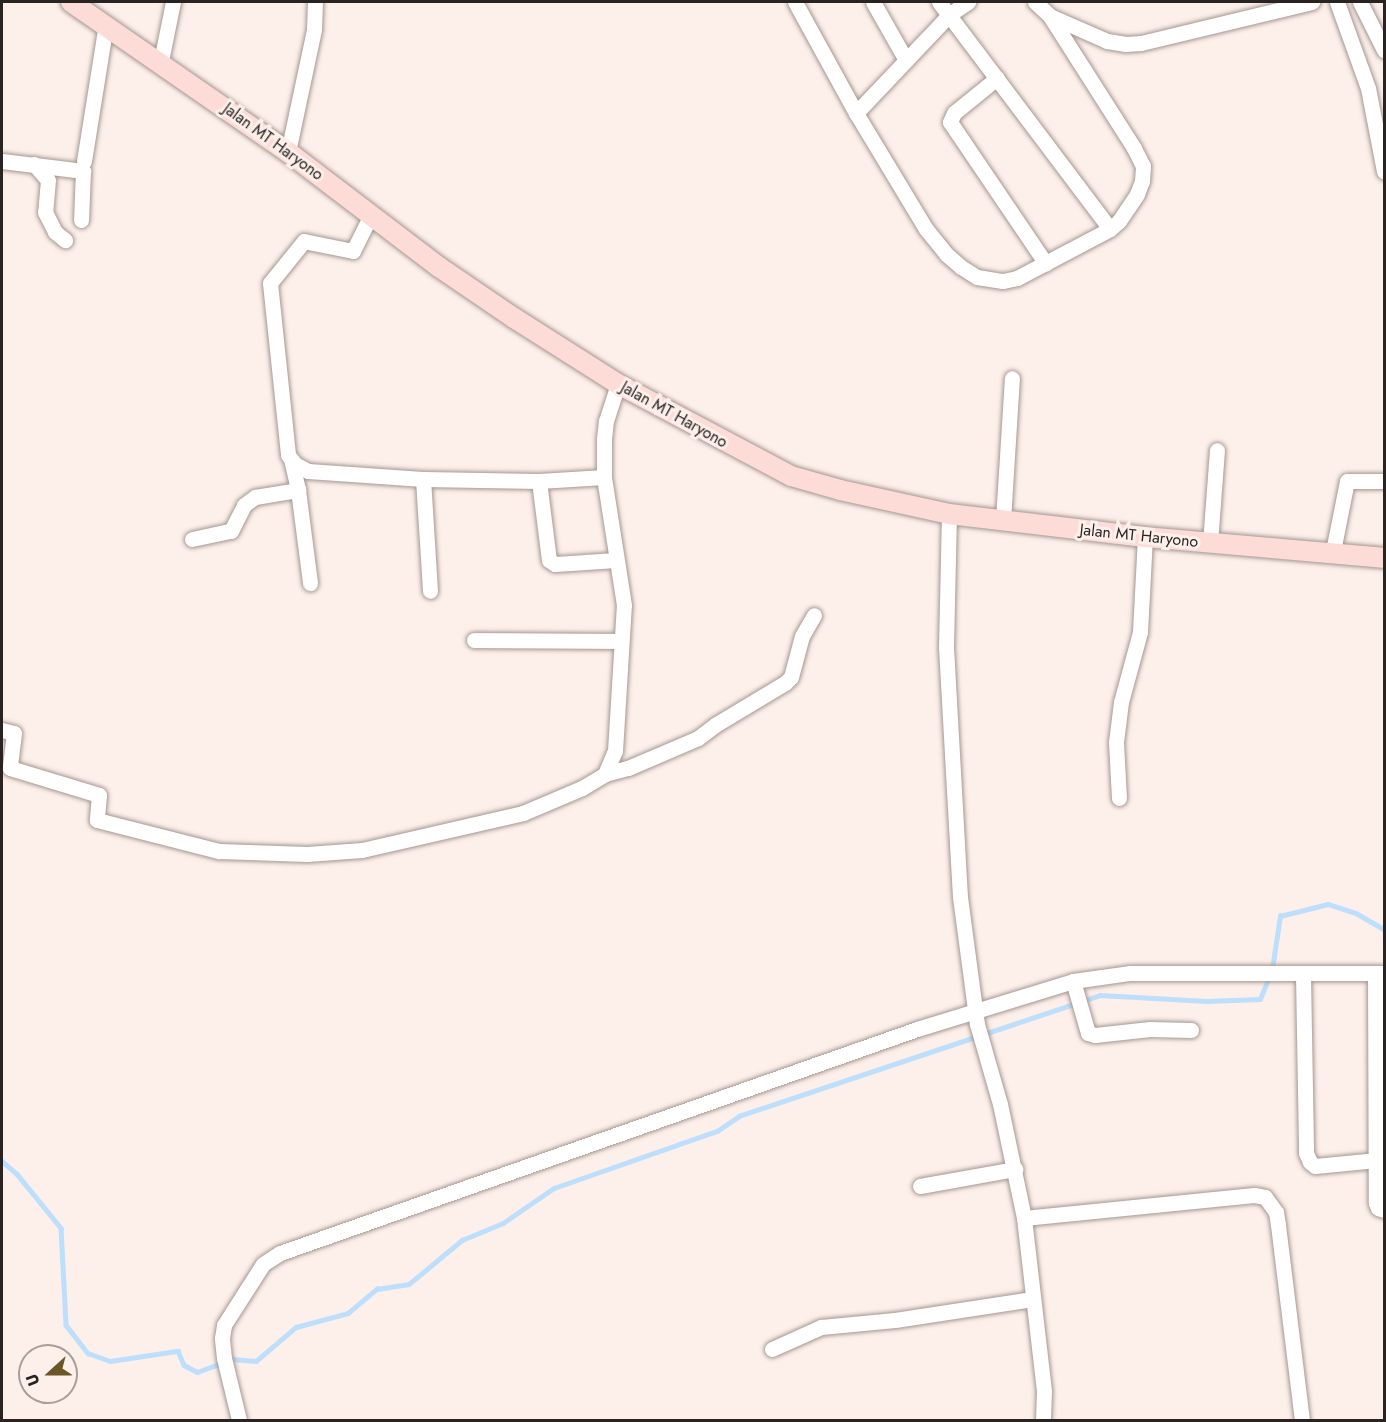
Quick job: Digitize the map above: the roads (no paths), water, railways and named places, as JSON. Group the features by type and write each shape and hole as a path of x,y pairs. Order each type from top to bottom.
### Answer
{"main road":[{"name":"Jalan MT Haryono","path":"71,2 160,61 288,152 486,299 618,384 791,476 840,490 949,514 1145,537 1333,551 1384,558"}],"street":[{"path":"160,61 173,2"},
{"path":"288,152 314,30 315,2"},
{"path":"795,2 856,113 926,229 946,254 961,267 977,277 1003,281 1017,278 1046,264 1110,229 1119,221 1137,194 1143,166 1050,16 1035,2"},
{"path":"873,2 906,60"},
{"path":"939,2 1110,229"},
{"path":"856,113 950,14 968,2"},
{"path":"1050,16 1107,41 1126,44 1141,43 1294,4 1312,2"},
{"path":"1337,2 1368,88 1384,171"},
{"path":"1360,2 1384,50"},
{"path":"84,161 106,24"},
{"path":"997,78 954,113 950,122 1046,264"},
{"path":"2,161 83,171 81,220"},
{"path":"34,164 48,180 45,212 55,232 65,240"},
{"path":"310,583 298,490 288,455 270,283 304,241 352,252 371,215"},
{"path":"1003,520 1012,378"},
{"path":"605,774 615,751 624,605 604,477 606,421 618,384"},
{"path":"1210,543 1217,450"},
{"path":"291,459 308,471 423,479 539,482 604,477"},
{"path":"423,479 430,591"},
{"path":"1333,551 1347,482 1384,481"},
{"path":"539,482 549,560 555,564 616,560"},
{"path":"192,539 231,531 244,505 255,497 298,490"},
{"path":"949,514 946,647 960,897 976,1018 1000,1104 1024,1218 1044,1391 1043,1420"},
{"path":"1119,798 1116,742 1121,702 1140,632 1145,537"},
{"path":"2,730 14,733 10,768 99,795 97,820 219,851 308,854 362,850 524,813 582,788 605,774 628,768 698,738 791,677 802,636 814,615"},
{"path":"474,640 621,641"},
{"path":"239,1420 225,1362 222,1338 224,1324 263,1264 280,1253 917,1029 976,1018 1074,985 1130,973 1303,975 1380,973 1376,1203 1378,1208 1384,1210"},
{"path":"1303,975 1306,1153 1310,1162 1315,1166 1377,1160"},
{"path":"1074,985 1082,1019 1088,1033 1095,1035 1150,1029 1191,1030"},
{"path":"920,1186 1015,1169"},
{"path":"1024,1218 1254,1195 1265,1197 1276,1212 1302,1420"},
{"path":"772,1350 821,1327 895,1320 1032,1299"}],"waterway":[{"path":"1272,969 1280,916 1328,904 1356,913 1384,929"},
{"path":"2,1161 17,1174 61,1228 66,1325 88,1353 110,1361 178,1351 184,1365 197,1372 233,1359 256,1361 296,1327 348,1313 377,1289 409,1284 462,1240 503,1223 554,1188 717,1131 739,1116 1100,995 1207,1001 1260,999 1269,977"}]}
